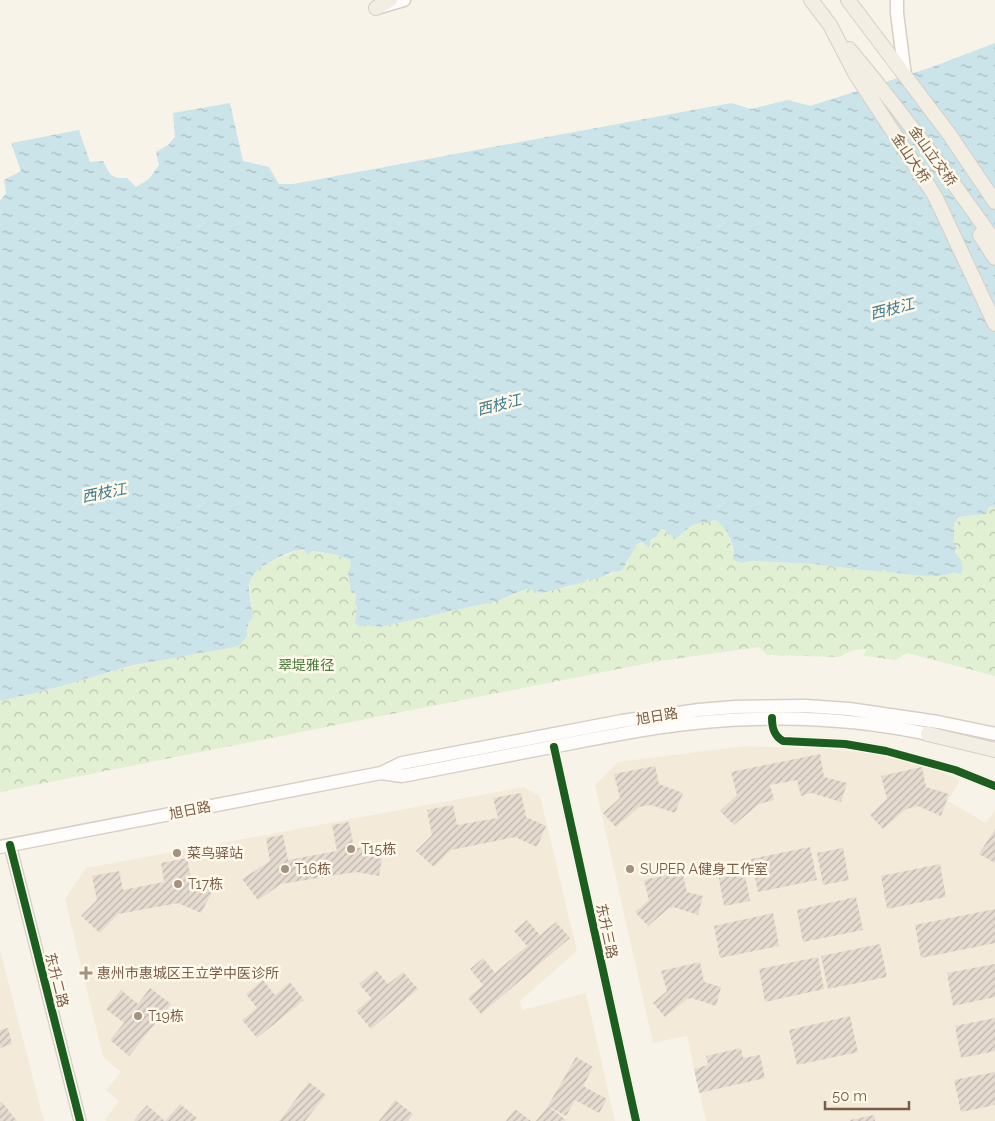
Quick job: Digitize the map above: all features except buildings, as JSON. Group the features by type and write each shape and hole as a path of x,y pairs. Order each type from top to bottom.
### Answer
{"main road":[{"path":"376,8 390,0"},
{"path":"376,8 404,0"},
{"name":"金山大桥","path":"811,0 830,25 856,75 935,196 995,324"},
{"path":"848,0 949,134 995,202"},
{"path":"898,0 897,13 905,76"},
{"name":"金山立交桥","path":"830,25 892,100 995,242"},
{"path":"967,202 978,231 995,258"},
{"name":"旭日路","path":"5,846 381,773 402,763 622,721 699,710 752,706 820,707 938,722 995,734"},
{"name":"旭日路","path":"381,773 402,776 664,727 727,720 772,718 838,721 928,734"},
{"path":"928,734 995,750"}],"street":[{"path":"772,718 772,726 775,733 783,741 845,744 886,751 954,770 995,786"},
{"name":"东升三路","path":"554,747 636,1121"},
{"name":"东升二路","path":"5,846 80,1121"}],"shaded area":[{"path":"745,746 826,749 867,753 902,760 934,769 960,780 948,801 986,823 995,809 995,1121 706,1121 687,1036 653,1043 595,785 618,762"},
{"path":"524,787 540,796 577,951 520,1001 522,1010 586,993 615,1121 106,1121 105,1119 119,1101 106,1090 121,1072 103,1057 65,899 86,868"},
{"path":"0,949 5,969 44,1121 0,1121"}],"green space":[{"name":"翠堤雅径","path":"989,507 995,508 995,676 907,653 896,660 863,656 867,649 854,650 839,657 767,655 759,647 654,662 0,792 0,701 247,636 247,624 253,618 250,581 253,574 259,568 297,550 333,554 350,560 356,594 355,604 365,625 380,627 497,601 528,589 542,593 572,586 587,578 610,575 628,561 636,545 642,543 650,544 650,540 657,536 660,530 664,529 672,535 674,540 692,525 716,520 724,527 728,536 734,556 733,560 743,563 749,561 814,564 881,572 885,569 945,575 948,574 958,548 954,544 954,525 959,517 986,514"}],"water":[{"name":"西枝江","path":"995,43 995,508 989,507 986,514 959,517 954,525 954,544 958,548 955,552 963,565 960,574 954,572 940,576 887,572 884,569 881,572 814,564 749,561 743,563 733,560 734,555 730,538 716,520 692,525 674,540 672,535 668,535 664,529 660,530 657,536 650,540 650,546 648,547 642,542 637,544 622,570 598,578 587,579 585,582 542,593 527,589 497,601 380,627 365,625 360,627 355,623 356,594 351,592 348,572 351,567 350,560 333,554 312,551 308,555 304,550 298,550 266,564 253,575 249,588 253,618 247,624 247,636 239,646 134,665 0,701 0,201 6,193 4,180 21,171 11,143 79,130 90,162 103,161 111,175 117,178 127,178 136,187 149,179 159,165 156,152 168,145 175,137 173,113 230,103 243,161 269,167 279,184 293,184 731,103 751,109 788,100 810,106 929,68"}],"cycle path":[{"path":"772,718 774,731 777,737 783,741 845,744 886,751 955,770 995,786"},
{"path":"554,747 636,1121"},
{"path":"10,845 80,1121"}],"place":[{"name":"T15栋","path":"351,849"},
{"name":"菜鸟驿站","path":"177,853"},
{"name":"T16栋","path":"285,869"},
{"name":"SUPER A健身工作室","path":"630,869"},
{"name":"T17栋","path":"178,884"},
{"name":"惠州市惠城区王立学中医诊所","path":"86,973"},
{"name":"T19栋","path":"138,1016"}]}
